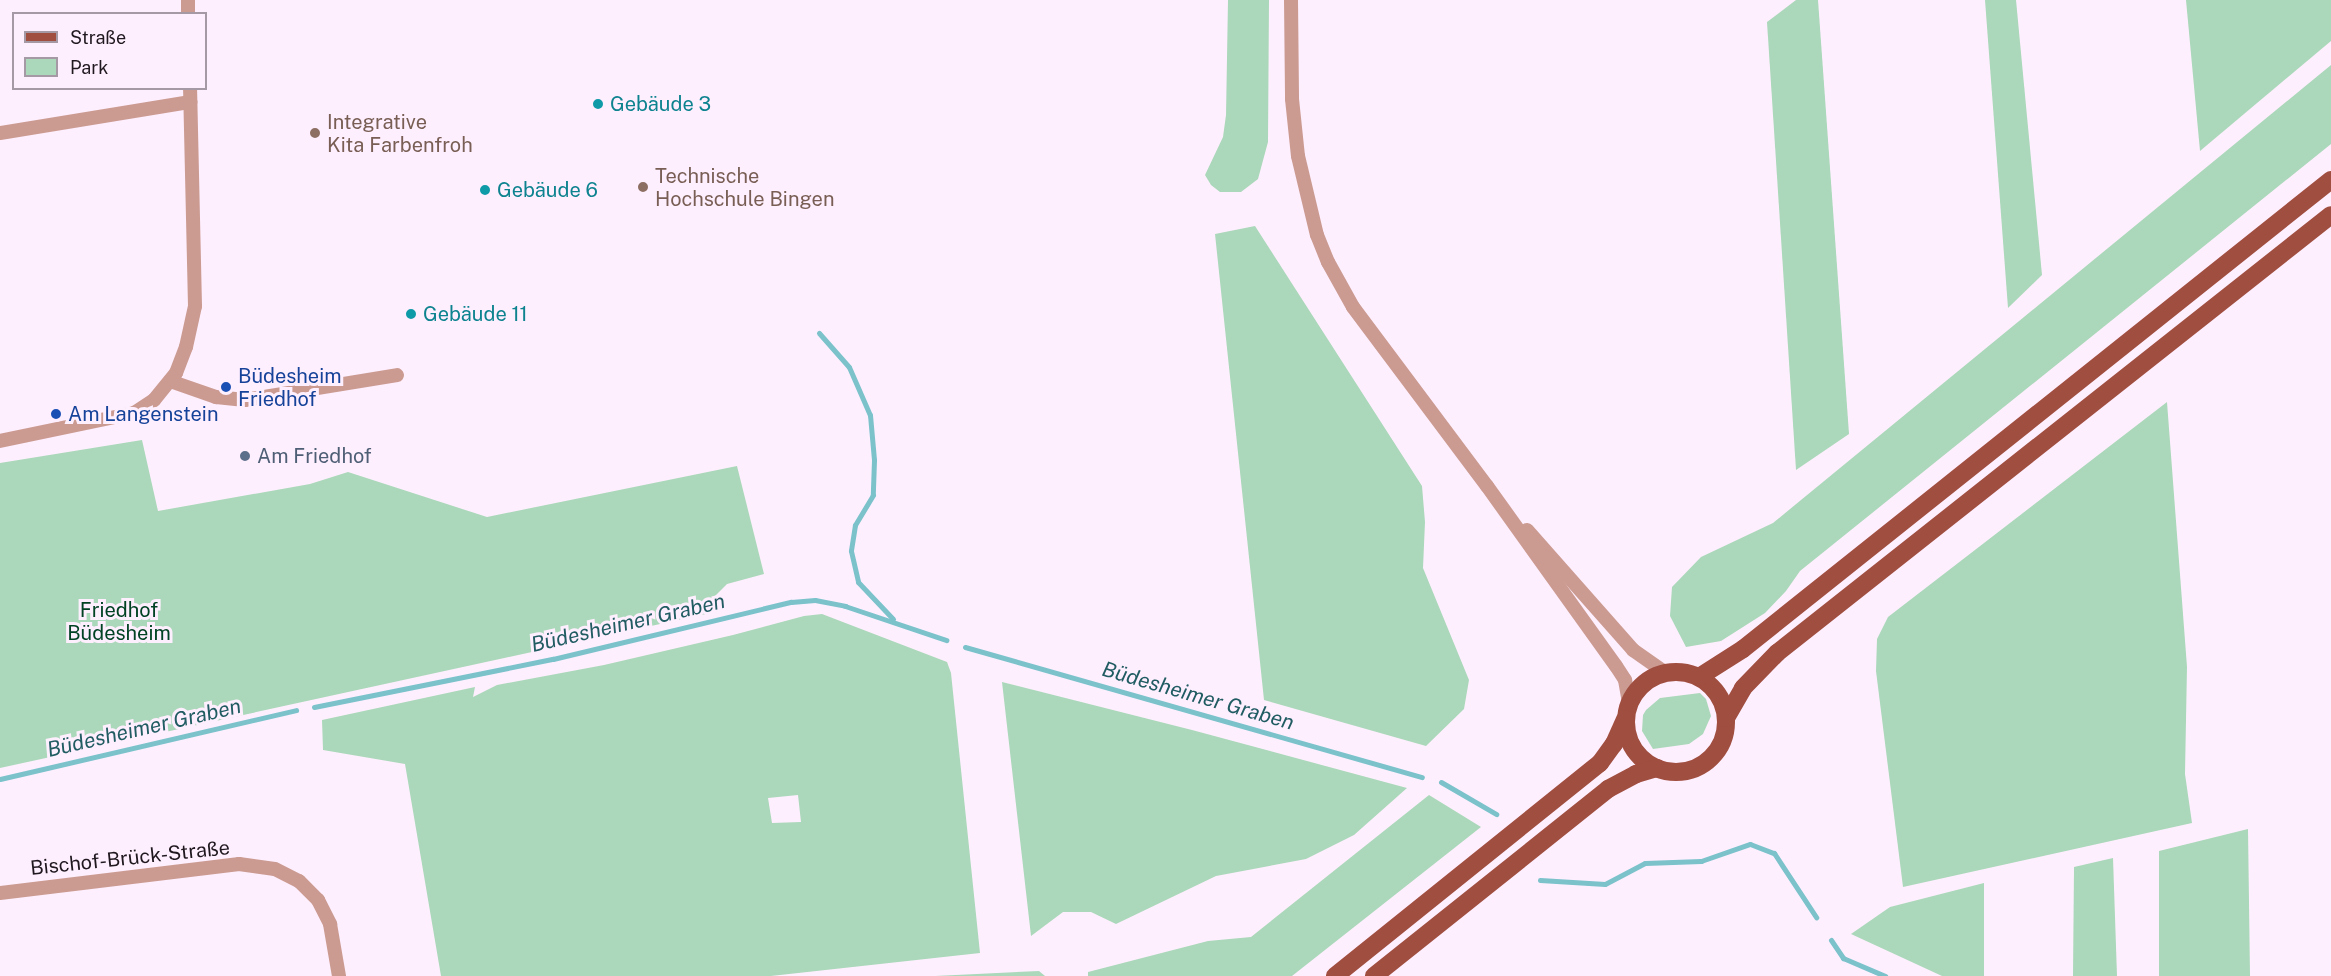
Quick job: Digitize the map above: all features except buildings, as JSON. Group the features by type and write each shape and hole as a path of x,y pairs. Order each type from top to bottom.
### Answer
{"main road":[{"path":"1699,677 1743,649 2331,180"},
{"path":"1726,718 1749,680 1777,653 2331,215"},
{"path":"1335,976 1600,763 1614,744 1627,710 1642,684 1677,672 1699,677 1720,698 1726,718 1725,732 1711,757 1699,766 1686,771 1657,768 1636,774 1608,789 1374,976"},
{"path":"1627,710 1626,731 1634,748 1646,762 1657,768"}],"street":[{"path":"1291,0 1295,128 1304,187 1317,235 1353,307 1487,486 1616,666 1624,680 1627,710"},
{"path":"0,133 190,95 195,306 186,346 170,381 153,400 134,413 0,441"},
{"path":"170,381 216,397 245,400 397,375"},
{"path":"1487,486 1633,650 1666,674"},
{"name":"Bischof-Brück-Straße","path":"0,893 239,864 275,869 299,881 318,900 330,924 339,976"}],"green space":[{"path":"1228,0 1269,0 1268,142 1258,179 1241,192 1220,192 1211,185 1205,175 1223,137 1226,115"},
{"path":"1796,0 1818,0 1849,434 1796,470 1767,22"},
{"path":"1985,0 2016,0 2042,275 2008,308"},
{"path":"2186,0 2331,0 2331,41 2200,151"},
{"path":"2331,65 2331,144 1800,571 1786,591 1765,613 1721,641 1686,647 1670,616 1672,587 1701,557 1773,523"},
{"path":"1255,226 1422,486 1425,522 1423,568 1469,680 1464,709 1426,746 1264,700 1215,234"},
{"path":"2167,402 2187,667 2185,774 2192,823 1903,887 1876,671 1877,639 1888,617"},
{"name":"Friedhof Büdesheim","path":"142,440 158,511 310,484 348,472 487,517 737,466 764,574 727,584 713,598 715,612 0,768 0,463"},
{"path":"822,614 947,662 951,673 980,953 771,976 441,976 405,764 323,750 322,720 475,687 473,697 497,685 604,665 804,616","holes":["798,795 801,822 772,823 768,798"]},
{"path":"1002,682 1407,788 1354,835 1306,859 1216,876 1116,924 1091,912 1063,912 1031,936"},
{"path":"1700,693 1706,699 1711,716 1703,734 1689,744 1653,749 1642,731 1643,715 1646,710 1660,698"},
{"path":"1429,795 1481,827 1292,976 1088,976 1088,972 1208,941 1251,937"},
{"path":"2248,829 2250,976 2159,976 2159,851"},
{"path":"2113,858 2117,976 2073,976 2074,867"},
{"path":"1984,883 1984,976 1942,976 1851,934 1890,907"},
{"path":"1039,971 1045,976 935,976"}],"waterway":[{"path":"819,333 849,367 870,415 874,460 873,495 855,525 851,551 858,582 893,619"},
{"name":"Büdesheimer Graben","path":"314,707 553,659 791,602 815,600 845,606 946,640"},
{"name":"Büdesheimer Graben","path":"965,647 1422,777"},
{"name":"Büdesheimer Graben","path":"0,779 296,710"},
{"name":"Büdesheimer Graben","path":"1441,782 1496,814"},
{"name":"Büdesheimer Graben","path":"1540,880 1605,884 1645,863 1701,861 1750,844 1774,853 1816,917"},
{"name":"Büdesheimer Graben","path":"1831,940 1843,958 1885,976"}],"place":[{"name":"Gebäude 3","path":"598,104"},
{"name":"Integrative Kita Farbenfroh","path":"315,133"},
{"name":"Technische Hochschule Bingen","path":"643,187"},
{"name":"Gebäude 6","path":"485,190"},
{"name":"Gebäude 11","path":"411,314"},
{"name":"Büdesheim Friedhof","path":"226,387"},
{"name":"Am Langenstein","path":"56,414"},
{"name":"Am Friedhof","path":"245,456"}]}
